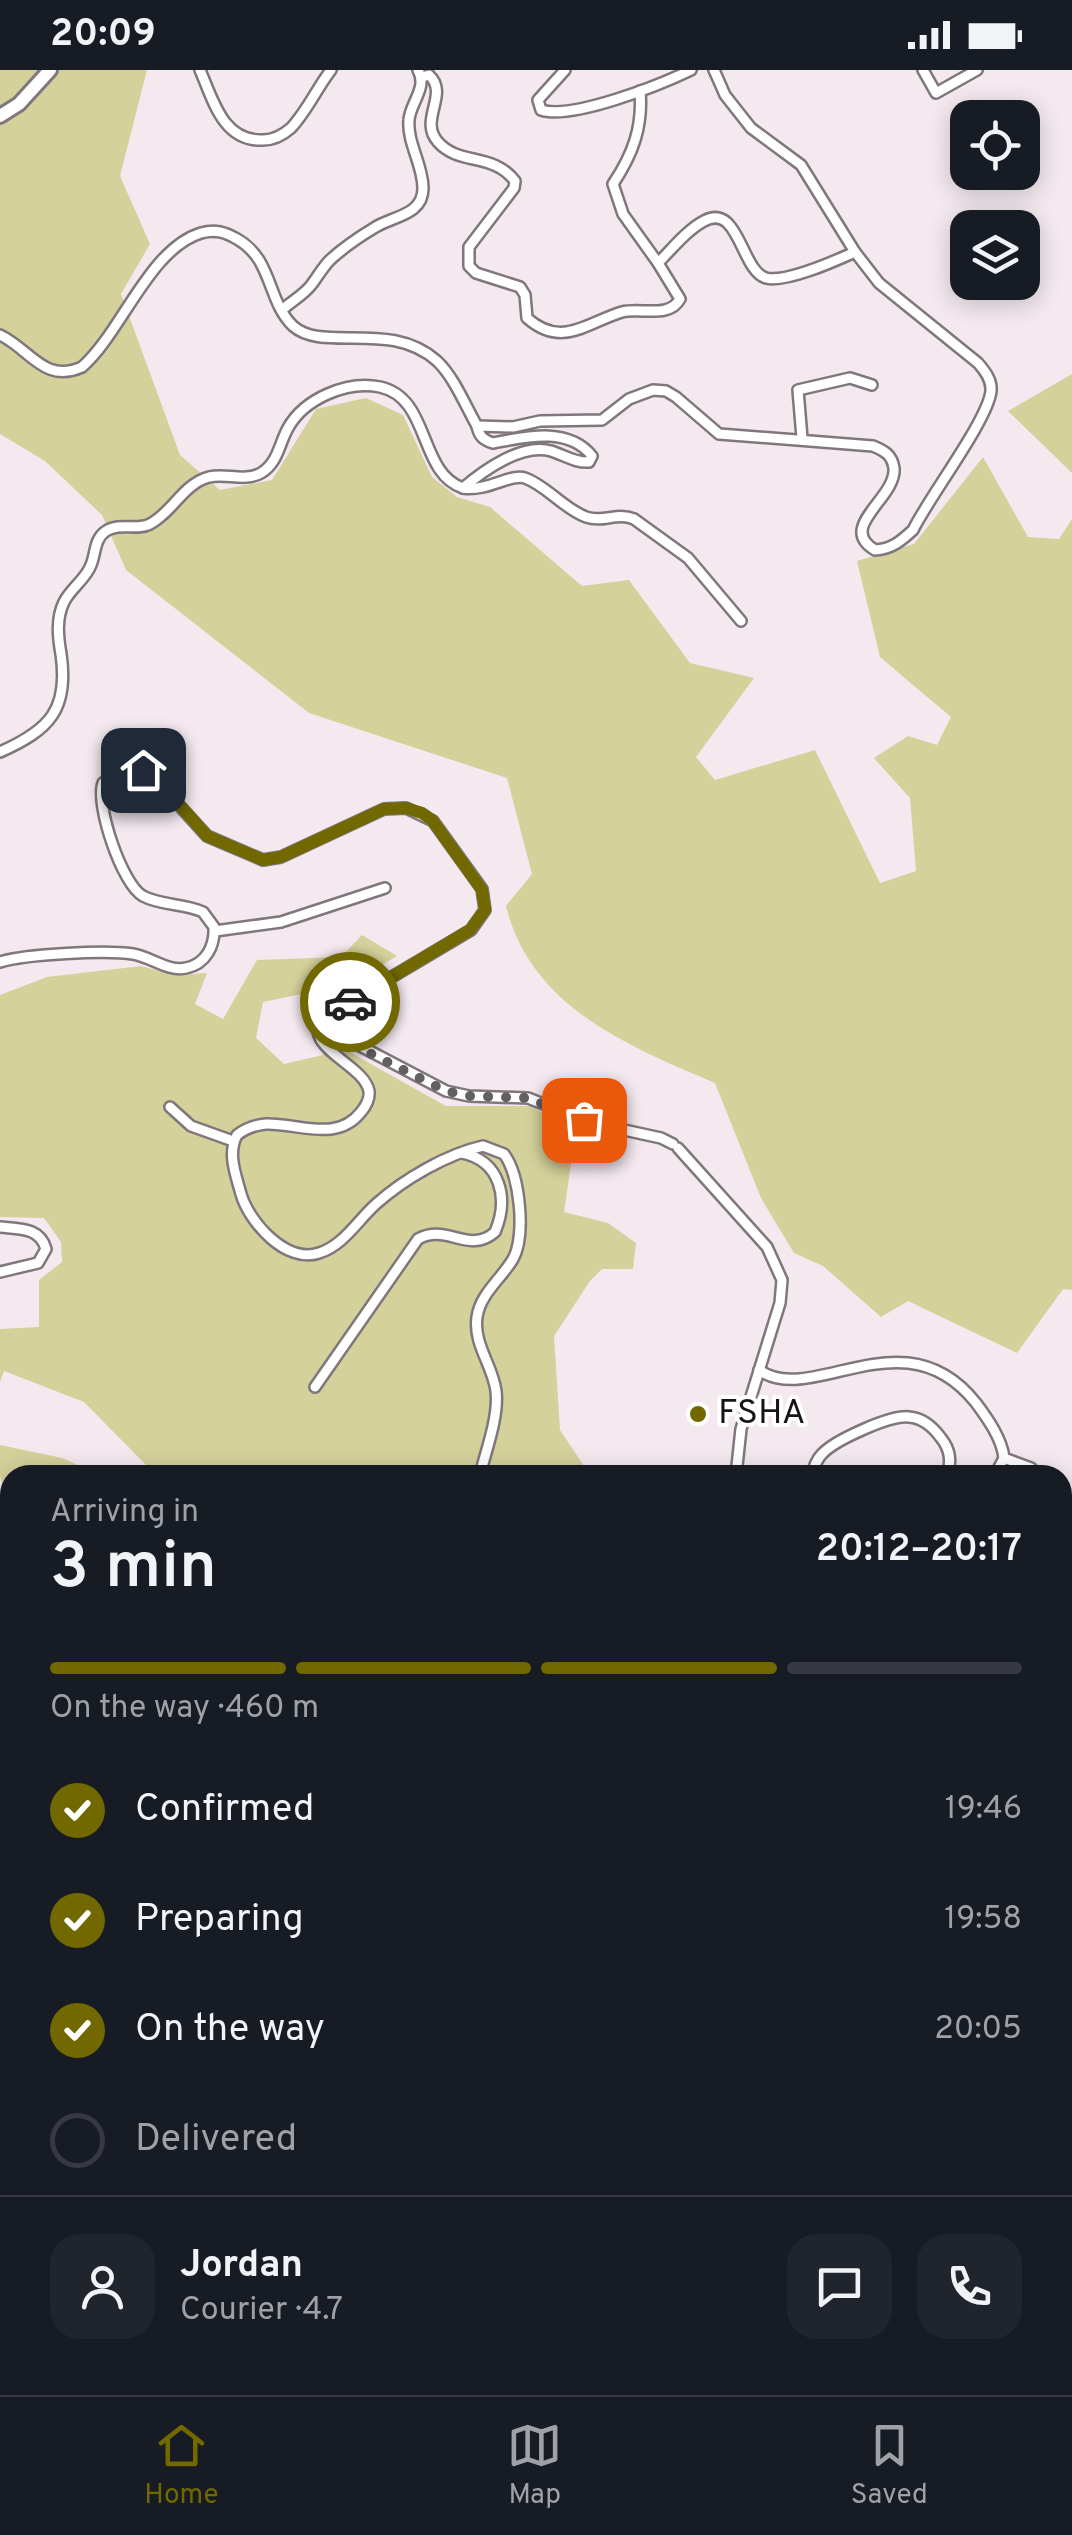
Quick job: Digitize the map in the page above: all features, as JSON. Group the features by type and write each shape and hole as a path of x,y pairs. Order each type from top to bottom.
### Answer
{"main road":[{"path":"0,116 19,104 50,70"}],"street":[{"path":"200,70 228,129 244,138 260,140 289,130 332,70"},
{"path":"566,70 538,100 541,110 553,114 570,112 640,91 691,70"},
{"path":"477,426 602,420 629,398 653,390 666,391 719,434 802,438 873,446 885,451 892,459 892,484 860,528 874,550 885,549 913,530 982,414 992,388 978,363 879,283 801,165 751,128 725,94 714,70"},
{"path":"923,70 936,93 977,70"},
{"path":"283,309 310,286 329,260 368,231 414,210 419,203 423,188 408,131 420,74 436,82 438,92 430,127 435,140 450,152 496,164 514,181 514,188 470,248 468,258 476,273 520,288 525,296 524,311 531,322 551,330 580,332 624,311 676,306 680,299 660,261 622,214 613,184 638,134 642,116 640,91"},
{"path":"660,261 702,222 712,218 731,226 760,277 774,279 855,252"},
{"path":"0,336 48,370 70,372 82,367 172,249 202,232 219,230 252,248 291,324 314,336 390,338 420,350 446,371 486,441 546,435 577,445 592,456 590,462 580,462 536,449 494,466 463,488"},
{"path":"802,438 798,390 850,378 872,385"},
{"path":"0,752 18,744 57,712 64,688 60,616 64,602 91,566 101,536 115,527 145,527 154,522 205,478 251,477 262,472 272,464 292,422 315,401 351,386 366,385 399,395 417,419 451,484 478,490 525,478 585,516 634,518 688,558 741,621"},
{"path":"0,962 129,954 177,969 196,965 208,953 214,930 204,912 144,897 126,876 100,804 100,788 113,773 132,768 148,771 197,829 263,860 281,857 384,809 406,808 432,820 482,890 485,910 470,930 343,1008 325,1012 318,1023 317,1030 325,1045 365,1082 370,1095 362,1111 338,1128 327,1130 260,1124 242,1131 234,1141 232,1160 248,1214 291,1251 307,1256 336,1245 386,1196 460,1153 483,1146 498,1150 514,1170 518,1199 516,1252 481,1303 476,1323 497,1396 482,1465"},
{"path":"214,930 281,922 385,888"},
{"path":"343,1008 339,1030 348,1042 446,1091 469,1096 528,1098 592,1123 661,1138 675,1146 767,1247 780,1272 780,1303 741,1429 737,1465"},
{"path":"170,1107 192,1126 234,1141"},
{"path":"315,1387 418,1239 443,1233 478,1243 495,1232 501,1212 496,1172 482,1160 460,1153"},
{"path":"0,1227 36,1232 46,1249 38,1263 0,1272"},
{"path":"759,1370 775,1379 792,1380 862,1365 919,1364 945,1376 970,1397 996,1435 1004,1458 1000,1465"},
{"path":"815,1465 827,1450 900,1417 924,1421 942,1439 950,1465"},
{"path":"1004,1458 1022,1465"}],"shaded area":[{"path":"0,70 147,70 120,176 150,244 121,294 180,455 220,490 272,480 316,409 366,398 403,415 432,477 457,497 490,507 582,586 629,580 690,663 754,678 696,757 715,780 815,750 880,883 916,871 910,798 874,758 908,736 937,745 951,717 880,657 857,561 914,544 983,457 1028,537 1059,539 1072,519 1072,1290 1063,1289 1017,1353 908,1301 881,1317 823,1266 794,1253 761,1198 715,1083 617,1037 560,997 537,971 519,941 506,906 532,874 507,778 309,713 126,570 102,515 45,461 0,434"},
{"path":"1072,374 1072,473 1008,411"},
{"path":"362,935 397,956 351,984 263,1002 256,1038 284,1064 323,1055 323,1027 331,1021 344,1049 446,1106 530,1106 576,1130 564,1212 608,1223 636,1243 633,1269 602,1269 554,1336 560,1430 583,1465 146,1465 84,1402 4,1371 0,1382 0,1329 39,1327 39,1280 62,1262 61,1242 44,1218 0,1217 0,995 47,977 141,966 174,975 207,973 195,1004 223,1019 257,960 341,957"},
{"path":"0,1445 78,1465 0,1465"}],"way so far":[{"path":"350,1002 343,1008 338,1023 343,1037 355,1046 446,1091 469,1096 528,1098 584,1120"}],"place":[{"name":"FSHA","path":"698,1414"}],"route":[{"path":"143,770 155,777 197,829 263,860 281,857 384,809 406,808 432,820 482,890 486,904 482,918 470,930 350,1002"}]}
